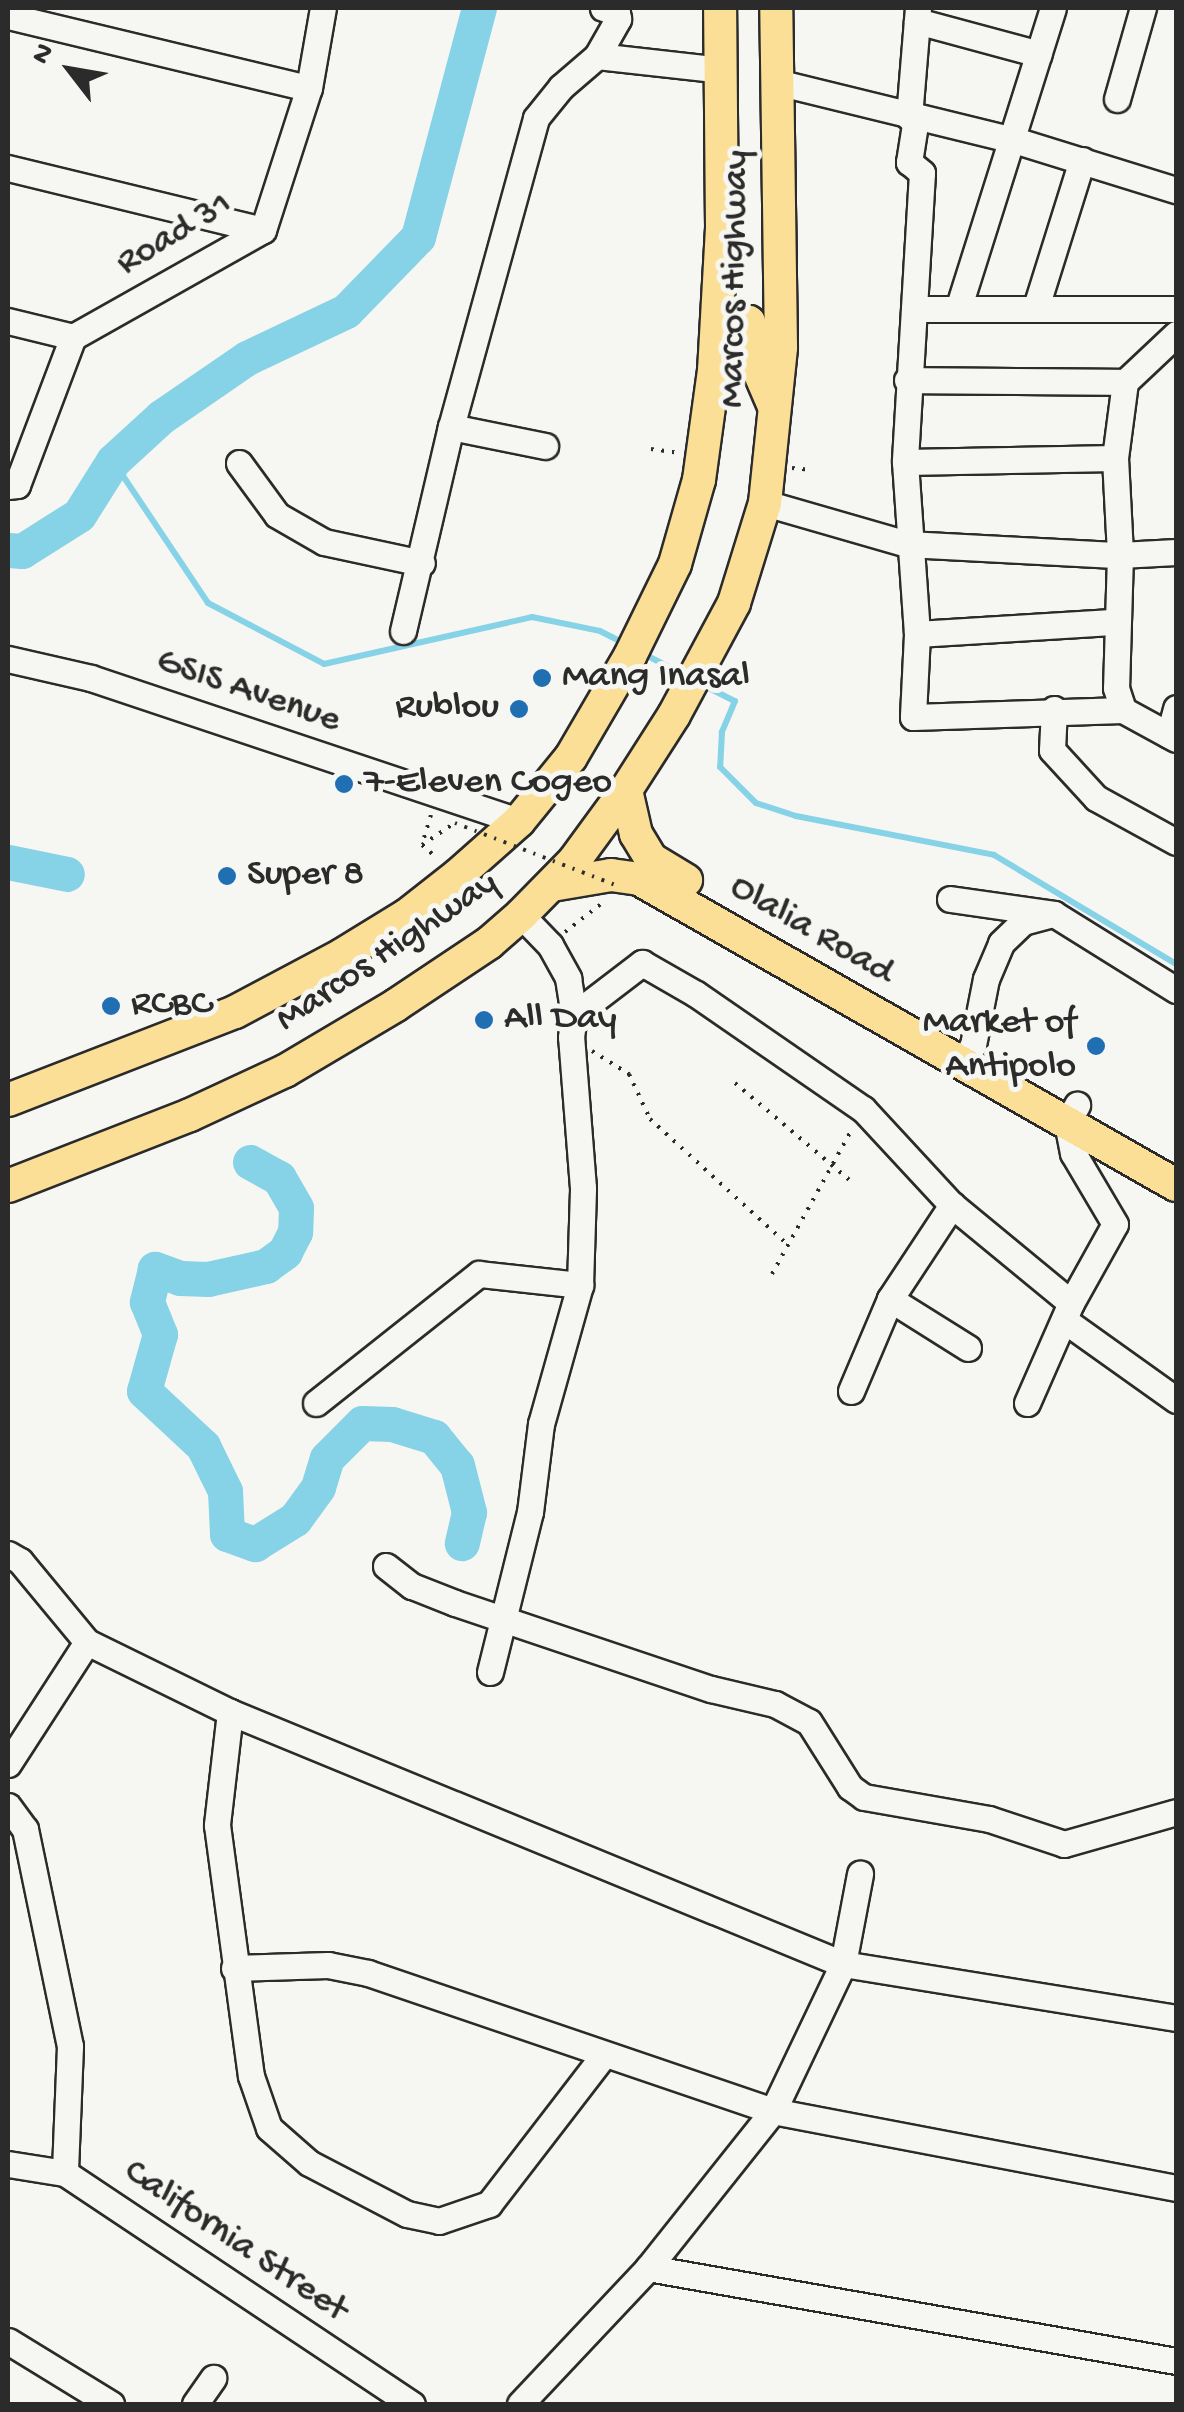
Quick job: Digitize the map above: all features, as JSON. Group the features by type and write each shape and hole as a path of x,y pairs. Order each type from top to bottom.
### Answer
{"main road":[{"name":"Marcos Highway","path":"8,1100 235,1012 407,915 519,821 571,758 630,656 675,564 703,456 714,372 722,226 720,8"},
{"name":"Marcos Highway","path":"8,1186 285,1072 396,1005 521,916 552,886 626,790 692,682 734,603 765,503 781,346 776,8"},
{"path":"714,372 733,324 740,320 749,322 754,360 776,412"},
{"name":"Olalia Road","path":"626,790 636,834 650,860 1072,1114 1176,1185"},
{"name":"Olalia Road","path":"552,886 611,874 968,1054"},
{"name":"Olalia Road","path":"1072,1114 1176,1162"}],"street":[{"name":"Road 31","path":"73,337 263,230 309,88 323,8"},
{"path":"403,631 451,427 536,118 561,87 597,56 618,20 617,13 603,8"},
{"path":"959,306 1054,8"},
{"path":"1116,99 1143,8"},
{"path":"1040,54 918,14 910,162 922,173 904,462 907,544 918,634 914,717 1054,709 1124,710 1173,737 1176,708"},
{"path":"8,16 309,88"},
{"path":"597,56 720,70"},
{"path":"777,82 1014,140 1176,186"},
{"path":"1036,308 1082,160"},
{"path":"8,168 263,230"},
{"path":"914,309 1176,309"},
{"path":"8,320 73,337 17,485 8,486"},
{"path":"1124,710 1116,688 1120,555 1116,458 1125,382 1176,334"},
{"path":"907,380 1125,382"},
{"path":"451,427 546,446"},
{"path":"904,462 1116,458"},
{"path":"239,463 277,515 324,542 422,563"},
{"path":"765,503 907,544 1120,555 1176,552"},
{"path":"918,634 1116,622"},
{"name":"GSIS Avenue","path":"8,659 91,678 519,821"},
{"path":"1054,709 1052,750 1096,798 1176,842"},
{"path":"950,900 1054,914 1176,990"},
{"path":"968,1054 986,979 1001,942 1023,922 1054,914"},
{"path":"490,1672 530,1512 541,1424 580,1285 582,1188 568,978 550,945 521,916"},
{"path":"572,1026 642,963 752,1028 863,1109 952,1205 1067,1311 1176,1400"},
{"path":"1027,1404 1067,1311 1114,1224 1073,1153 1072,1114"},
{"path":"851,1391 890,1299 952,1205"},
{"path":"316,1404 478,1274 580,1285"},
{"path":"890,1299 968,1348"},
{"path":"8,1554 20,1561 87,1642 230,1712 843,1964 1176,2018"},
{"path":"386,1566 436,1596 711,1689 775,1704 809,1722 850,1787 864,1798 989,1819 1064,1844 1176,1812"},
{"path":"8,1764 87,1642"},
{"path":"230,1712 218,1826 234,1968 252,2076 269,2128 309,2163 407,2214 439,2222 490,2204 603,2056"},
{"path":"8,1806 25,1829 70,2046 65,2173"},
{"path":"520,2404 648,2268 773,2111 843,1964 860,1874"},
{"path":"234,1968 328,1965 368,1973 773,2111 1176,2188"},
{"name":"California Street","path":"8,2164 65,2173 412,2404"},
{"path":"648,2268 1176,2361"},
{"path":"8,2341 111,2404"},
{"path":"195,2404 213,2378"}],"path":[{"path":"651,449 703,456"},
{"path":"770,465 812,470"},
{"path":"422,845 438,797"},
{"path":"422,845 455,823 628,882"},
{"path":"422,845 458,876"},
{"path":"550,945 628,882"},
{"path":"572,1026 629,1074 650,1119 788,1244"},
{"path":"735,1082 854,1184"},
{"path":"772,1274 863,1109"}],"waterway":[{"path":"8,550 22,551 79,515 113,461 161,417 247,358 346,311 418,237 479,8"},
{"path":"113,461 208,603 324,664 532,617 600,631 624,643"},
{"path":"644,654 686,676"},
{"path":"701,684 735,701 722,732 720,767 756,803 796,816 994,855 1176,964"},
{"path":"8,862 67,874"},
{"path":"250,1162 279,1178 296,1208 295,1232 285,1252 266,1266 208,1279 180,1278 155,1269 147,1302 160,1334 144,1391 203,1446 225,1491 227,1534 255,1544 295,1519 318,1487 327,1458 362,1423 392,1424 434,1437 457,1465 469,1512 462,1543"}],"place":[{"name":"Mang Inasal","path":"542,678"},
{"name":"Rublou","path":"519,709"},
{"name":"7-Eleven Cogeo","path":"344,784"},
{"name":"Super 8","path":"227,876"},
{"name":"RCBC","path":"111,1006"},
{"name":"All Day","path":"484,1020"},
{"name":"Market of Antipolo","path":"1096,1046"}]}
